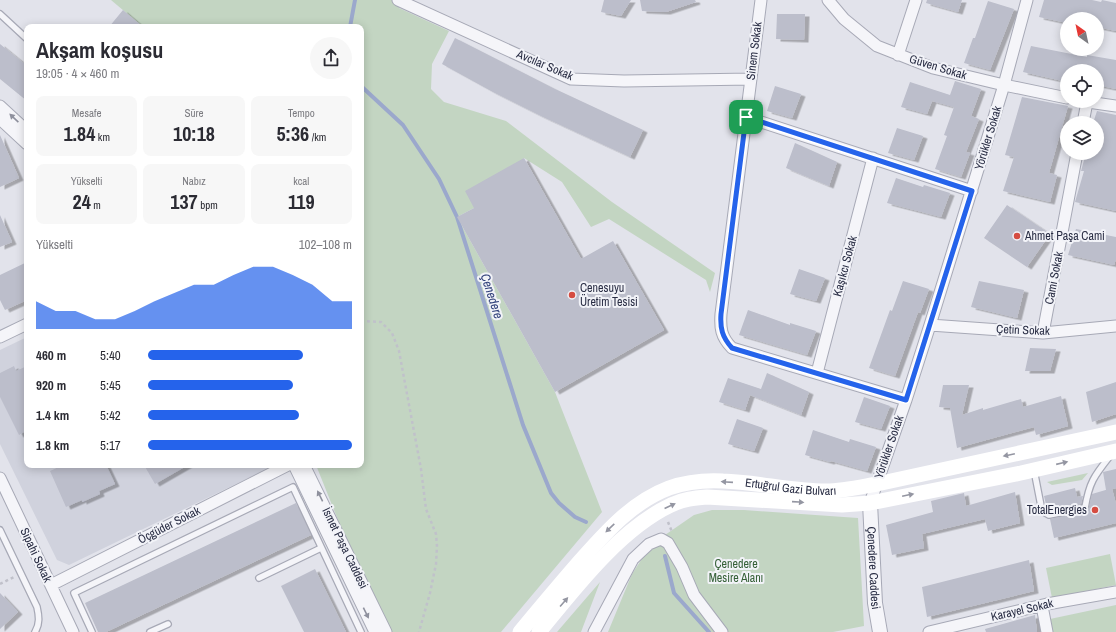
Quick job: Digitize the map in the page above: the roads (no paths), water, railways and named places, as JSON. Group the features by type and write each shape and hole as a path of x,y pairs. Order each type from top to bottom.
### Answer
{"main road":[{"name":"Ertuğrul Gazi Bulvarı","path":"520,632 609,529 627,513 649,498 668,489 681,485 701,482 723,481 826,491 846,489 876,484 1116,432"},
{"name":"Ertuğrul Gazi Bulvarı","path":"539,632 615,545 636,526 672,504 690,499 707,497 842,505 870,503 1115,452"}],"street":[{"name":"Avcılar Sokak","path":"398,0 571,79 624,81 751,79"},
{"name":"Sinem Sokak","path":"761,0 721,314 720,327 722,335 732,348 906,400"},
{"name":"Güven Sokak","path":"828,0 844,19 877,46 898,55 933,68 1060,97"},
{"path":"898,55 916,0"},
{"name":"Yörükler Sokak","path":"870,503 906,400 972,191 1004,85 1027,0"},
{"path":"1104,104 1116,106"},
{"path":"0,106 24,128"},
{"path":"746,117 972,191"},
{"path":"0,119 24,141"},
{"name":"Kaşıkcı Sokak","path":"817,373 872,158"},
{"name":"Cami Sokak","path":"1043,333 1076,160"},
{"path":"0,337 24,325"},
{"name":"Çetin Sokak","path":"930,325 1043,333 1116,326"},
{"name":"Öçgüder Sokak","path":"51,585 282,468"},
{"name":"İsmet Paşa Caddesi","path":"295,468 375,632"},
{"name":"İsmet Paşa Caddesi","path":"305,468 386,632"},
{"name":"Sipahi Sokak","path":"0,478 73,632"},
{"name":"Çenedere Caddesi","path":"870,503 875,603 880,632"},
{"path":"594,632 633,559 649,544 661,539 668,543 682,567 694,595 722,632"},
{"name":"Karayel Sokak","path":"929,632 1042,606 1116,592"},
{"path":"1042,606 1047,632"}],"lane":[{"path":"0,14 24,36"},
{"path":"1034,470 1042,511 1049,515 1085,508 1087,492 1095,474 1115,452"},
{"path":"92,632 74,593 293,487 361,632"},
{"path":"0,530 36,607 39,616 35,632"},
{"path":"259,578 321,548"},
{"path":"150,632 168,624"}],"waterway":[{"name":"Çenedere","path":"351,24 355,0"},
{"name":"Çenedere","path":"364,89 403,125 439,179 457,217 523,425 551,493 559,503 575,517 586,522"},
{"path":"665,556 674,593 709,632"}],"place":[{"name":"Ahmet Paşa Cami","path":"1017,236"},
{"name":"Çenesuyu Üretim Tesisi","path":"572,295"},
{"name":"TotalEnergies","path":"1095,510"}],"park label":[{"name":"Çenedere Mesire Alanı","path":"736,571"}]}
